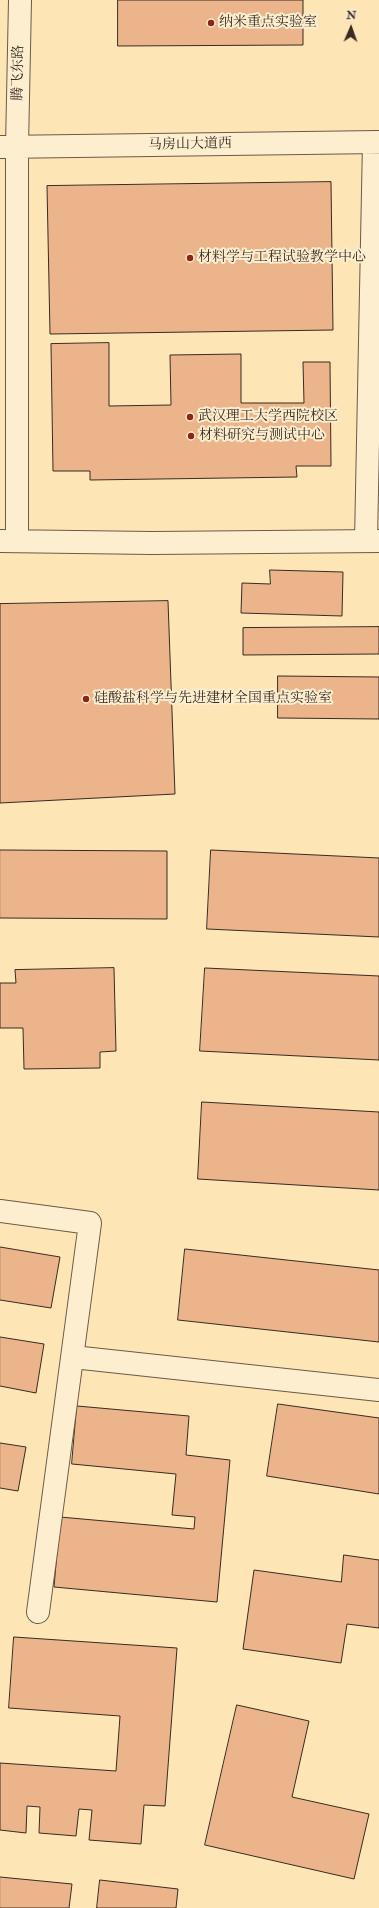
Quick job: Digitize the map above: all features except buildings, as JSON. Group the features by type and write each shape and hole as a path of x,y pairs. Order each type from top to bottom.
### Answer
{"street":[{"name":"腾飞东路","path":"8,541 9,147 20,0"},
{"name":"马房山大道西","path":"9,147 377,142"},
{"path":"8,541 152,543 373,541 377,142"},
{"path":"0,1211 90,1223 38,1612"},
{"path":"73,1357 379,1390"}],"place":[{"name":"纳米重点实验室","path":"211,23"},
{"name":"材料学与工程试验教学中心","path":"190,258"},
{"name":"武汉理工大学西院校区","path":"190,417"},
{"name":"材料研究与测试中心","path":"191,436"},
{"name":"硅酸盐科学与先进建材全国重点实验室","path":"86,699"}]}
